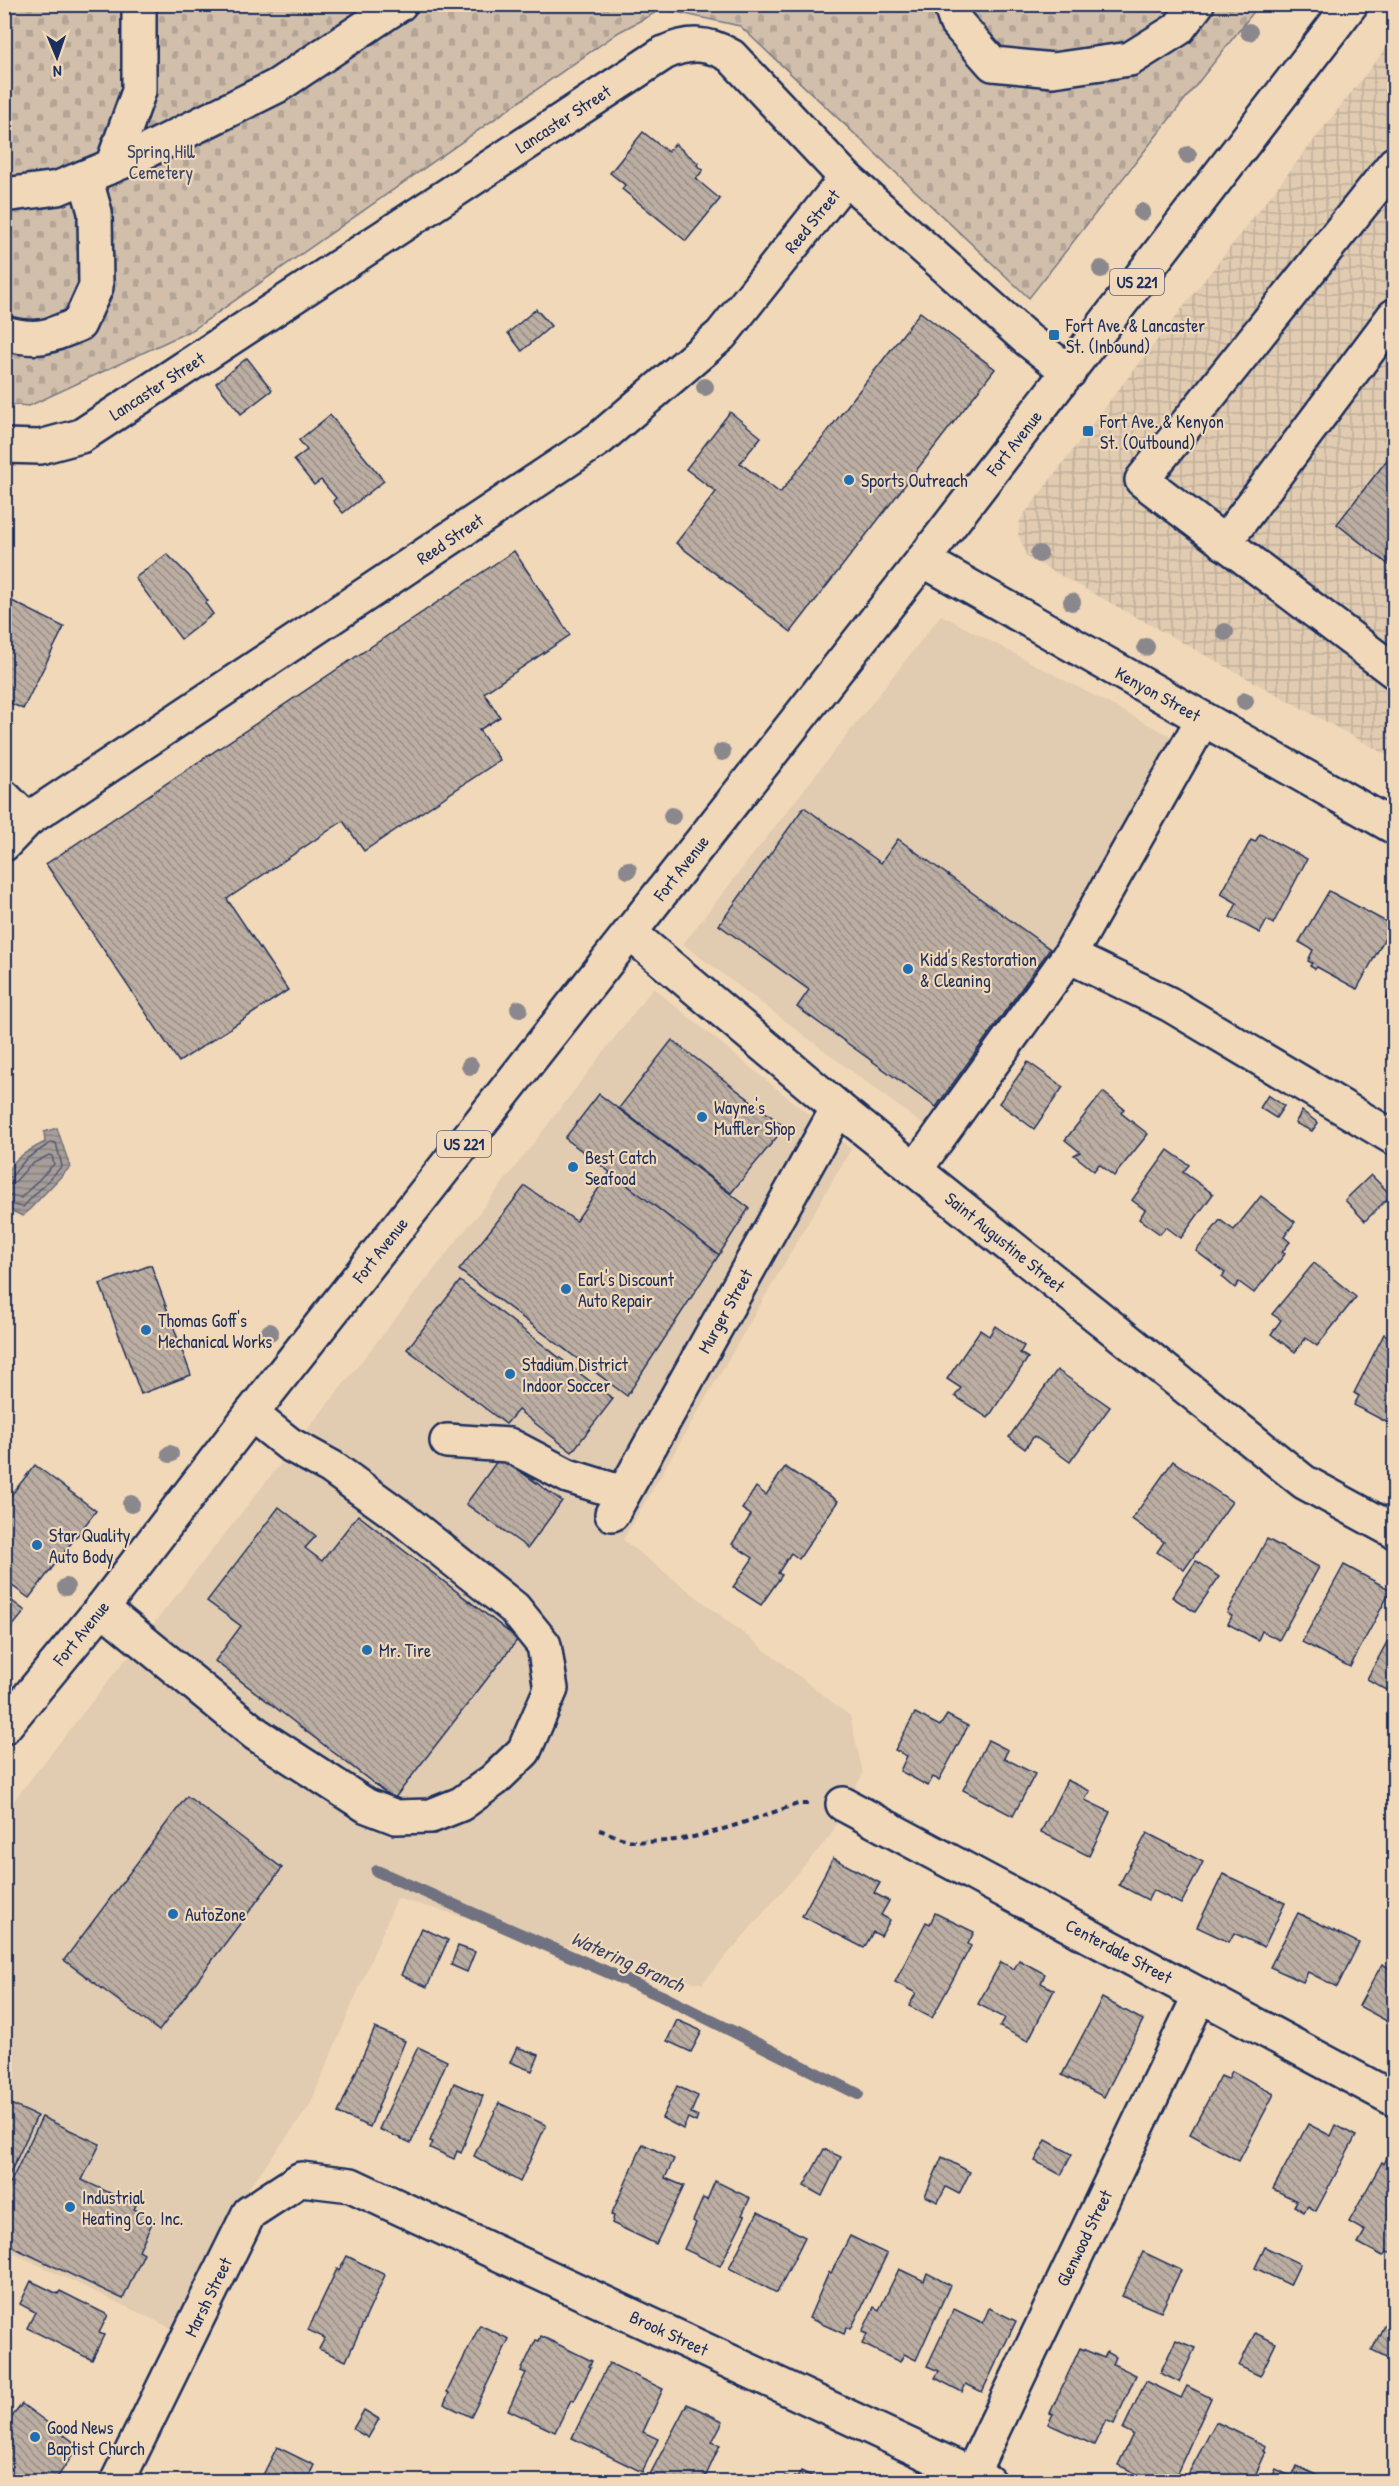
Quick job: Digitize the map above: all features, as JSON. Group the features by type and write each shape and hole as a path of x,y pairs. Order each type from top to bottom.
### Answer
{"street":[{"path":"4,333 28,339 55,334 80,324 96,286 95,212 98,172 139,91 139,4"},
{"path":"4,195 58,188 98,172 278,86 400,4"},
{"path":"950,4 956,22 993,64 1053,70 1130,59 1178,29 1197,4"},
{"name":"Fort Avenue","path":"4,1727 102,1608 251,1414 923,560 1351,4"},
{"name":"Lancaster Street","path":"4,446 40,447 81,436 676,47 704,45 718,48 731,56 846,178 1028,340 1069,372"},
{"path":"1395,164 1142,480 1395,671"},
{"name":"Reed Street","path":"4,844 27,820 599,439 722,334 846,178"},
{"path":"1224,543 1395,316"},
{"name":"Kenyon Street","path":"923,560 1395,827"},
{"path":"915,1170 1069,956 1203,719"},
{"path":"4,797 27,820"},
{"name":"Saint Augustine Street","path":"630,933 838,1108 1304,1482 1395,1531"},
{"path":"1069,956 1169,1004 1395,1138"},
{"name":"Murger Street","path":"447,1441 508,1445 618,1504 838,1108"},
{"path":"102,1608 256,1734 368,1806 396,1817 431,1816 461,1804 494,1780 524,1751 551,1689 544,1645 514,1608 399,1516 331,1467 289,1444 251,1414"},
{"name":"Centerdale Street","path":"830,1806 1200,1995 1395,2098"},
{"name":"Glenwood Street","path":"976,2479 1200,1995"},
{"name":"Marsh Street","path":"117,2481 249,2213 301,2180 351,2185"},
{"name":"Brook Street","path":"351,2185 976,2479"}],"path":[{"path":"599,1830 633,1841 667,1840 707,1834 798,1804 830,1806"}],"shaded area":[{"path":"1394,38 1394,759 1027,557 1018,534 1020,520 1112,398"},
{"path":"941,615 1176,739 1058,951 926,1127 683,944"},
{"path":"653,988 851,1149 623,1540 850,1716 863,1773 830,1836 702,1984 397,1898 309,2107 235,2206 173,2329 5,2249 4,1813 509,1175"}],"green space":[{"name":"Spring Hill Cemetery","path":"4,5 1259,5 1029,298 740,26 662,9 619,32 194,329 29,406 5,404"}],"water":[{"path":"57,1128 70,1167 23,1216 5,1208 5,1183 10,1167 23,1155 45,1142 44,1132"}],"building":[{"path":"643,132 668,152 675,144 698,163 697,165 703,170 696,179 720,199 686,241 622,189 625,185 610,173"},
{"path":"536,309 551,326 522,351 508,333"},
{"name":"Sports Outreach","path":"920,312 995,369 791,632 676,543 716,492 686,469 730,412 761,437 740,463 780,493"},
{"path":"247,358 272,390 241,414 216,383"},
{"path":"330,415 384,481 343,513 333,501 336,498 321,480 314,485 294,460 307,450 299,440"},
{"path":"1394,451 1394,569 1337,524"},
{"path":"514,551 570,635 484,693 500,717 479,730 500,760 364,851 343,821 227,899 288,990 179,1062 46,864"},
{"path":"167,554 189,576 208,601 205,603 213,614 181,639 135,578"},
{"path":"4,597 64,627 23,709 4,700"},
{"name":"Kidd's Restoration & Cleaning","path":"804,807 881,863 898,839 1050,949 936,1107 797,1007 809,990 719,925"},
{"path":"1260,834 1307,859 1273,924 1267,920 1260,933 1230,917 1237,903 1221,894 1251,840 1255,842"},
{"path":"1329,891 1392,925 1357,989 1317,967 1315,969 1310,966 1312,963 1308,961 1313,950 1299,942"},
{"path":"1394,981 1394,1002 1387,998"},
{"name":"Wayne's Muffler Shop","path":"672,1040 785,1127 731,1193 619,1108"},
{"path":"1028,1062 1063,1087 1034,1129 999,1103"},
{"path":"1103,1092 1124,1109 1121,1113 1148,1134 1114,1176 1099,1164 1094,1171 1074,1155 1080,1152 1065,1140"},
{"path":"599,1094 749,1208 719,1255 565,1138"},
{"path":"1268,1095 1284,1106 1276,1118 1260,1108"},
{"path":"1302,1111 1318,1123 1312,1131 1295,1123"},
{"path":"1168,1150 1189,1165 1183,1172 1213,1194 1181,1238 1166,1227 1160,1234 1139,1219 1145,1210 1132,1200"},
{"path":"610,1172 719,1255 627,1396 459,1270 525,1186 576,1221"},
{"path":"1371,1175 1391,1195 1365,1221 1345,1200"},
{"path":"1261,1196 1295,1222 1284,1237 1290,1242 1282,1252 1285,1254 1254,1293 1239,1282 1235,1288 1222,1277 1225,1273 1196,1251 1220,1220 1234,1230"},
{"path":"1314,1263 1356,1297 1317,1346 1306,1338 1295,1352 1271,1334 1281,1320 1272,1314"},
{"name":"Thomas Goff's Mechanical Works","path":"151,1265 191,1375 141,1394 100,1284"},
{"name":"Stadium District Indoor Soccer","path":"460,1281 613,1399 572,1452 518,1410 506,1424 407,1349"},
{"path":"995,1326 1024,1346 1020,1353 1028,1358 988,1418 955,1396 961,1388 947,1379 980,1330 989,1336"},
{"path":"1384,1334 1394,1340 1394,1414 1388,1423 1354,1405 1359,1396 1354,1393"},
{"path":"1057,1370 1110,1407 1070,1462 1034,1436 1025,1449 1009,1437"},
{"path":"500,1457 562,1501 528,1548 466,1504"},
{"path":"1173,1461 1232,1502 1184,1570 1157,1552 1164,1542 1132,1519"},
{"name":"Star Quality Auto Body","path":"35,1465 96,1511 29,1598 4,1580 4,1504"},
{"path":"785,1467 838,1501 799,1559 791,1553 778,1573 782,1575 761,1605 733,1587 753,1558 732,1544 751,1515 742,1509 756,1487 766,1495"},
{"name":"Mr. Tire","path":"279,1507 316,1536 305,1548 322,1561 358,1515 518,1639 394,1799 215,1661 241,1626 207,1601"},
{"path":"1267,1539 1319,1567 1279,1640 1262,1631 1258,1640 1228,1624 1232,1616 1227,1613"},
{"path":"1196,1561 1219,1577 1195,1612 1172,1597"},
{"path":"1344,1565 1391,1590 1350,1667 1302,1642"},
{"path":"4,1595 25,1611 4,1637"},
{"path":"1394,1629 1394,1694 1367,1679"},
{"path":"915,1713 940,1726 947,1715 968,1726 939,1780 933,1777 928,1786 900,1771 907,1756 895,1750"},
{"path":"988,1740 1008,1750 1004,1758 1035,1774 1013,1816 963,1790"},
{"path":"1067,1780 1090,1791 1085,1800 1110,1812 1089,1856 1041,1832"},
{"name":"AutoZone","path":"187,1796 282,1868 159,2031 64,1960"},
{"path":"1147,1833 1203,1862 1181,1904 1153,1890 1148,1900 1119,1885"},
{"path":"833,1858 880,1883 874,1893 889,1901 881,1915 890,1920 881,1936 873,1932 864,1948 802,1916"},
{"path":"1223,1874 1285,1903 1264,1947 1234,1933 1229,1942 1197,1927"},
{"path":"935,1913 974,1932 968,1944 971,1946 932,2018 909,2006 916,1993 895,1982 926,1922 930,1924"},
{"path":"1298,1913 1359,1943 1337,1987 1308,1972 1303,1982 1270,1967"},
{"path":"422,1928 448,1940 427,1987 401,1975"},
{"path":"458,1946 475,1952 467,1972 451,1965"},
{"path":"1019,1960 1045,1974 1041,1983 1054,1990 1028,2041 1000,2027 1005,2018 978,2004 1001,1962 1014,1969"},
{"path":"1382,1964 1394,1971 1394,2025 1359,2006"},
{"path":"1102,1998 1143,2020 1104,2097 1062,2075"},
{"path":"677,2020 702,2031 691,2052 667,2041"},
{"path":"375,2028 405,2041 370,2127 338,2113"},
{"path":"418,2047 447,2061 411,2143 379,2129"},
{"path":"517,2047 539,2055 532,2071 510,2062"},
{"path":"1232,2071 1274,2094 1239,2161 1190,2134 1221,2076 1228,2079"},
{"path":"454,2083 483,2096 461,2153 457,2151 454,2159 430,2148 433,2142 430,2141"},
{"path":"677,2086 698,2096 691,2113 698,2116 696,2122 688,2118 683,2129 662,2118"},
{"path":"4,2101 37,2116 4,2186"},
{"path":"499,2103 546,2125 520,2182 474,2156"},
{"name":"Industrial Heating Co. Inc.","path":"42,2117 100,2144 82,2180 136,2205 134,2209 154,2219 139,2250 144,2253 123,2299 4,2243 4,2196"},
{"path":"1308,2124 1331,2136 1336,2125 1356,2136 1316,2211 1308,2206 1304,2212 1294,2206 1297,2201 1273,2189"},
{"path":"1046,2140 1072,2154 1061,2175 1035,2161"},
{"path":"643,2144 674,2159 665,2178 684,2186 656,2244 612,2223 614,2216 611,2215"},
{"path":"824,2149 841,2157 822,2196 804,2186"},
{"path":"1389,2153 1394,2156 1394,2254 1386,2252 1383,2256 1358,2243 1365,2231 1349,2222"},
{"path":"942,2157 970,2172 959,2194 946,2187 938,2202 925,2196"},
{"path":"715,2181 750,2198 742,2215 745,2216 720,2266 684,2249 696,2223 693,2221 703,2198 707,2200"},
{"path":"758,2212 805,2237 777,2293 729,2268"},
{"path":"850,2236 887,2254 851,2329 847,2327 844,2334 809,2318 829,2272 831,2273"},
{"path":"1265,2247 1300,2264 1290,2285 1255,2268"},
{"path":"1143,2252 1181,2270 1161,2312 1122,2296"},
{"path":"347,2256 385,2275 346,2361 319,2349 325,2338 308,2330 337,2269 339,2271"},
{"path":"899,2269 924,2281 927,2273 950,2285 916,2360 904,2354 900,2362 862,2344 867,2334 862,2332 874,2307 879,2310"},
{"path":"31,2281 58,2294 60,2291 108,2315 99,2333 104,2335 92,2360 27,2328 35,2312 20,2304"},
{"path":"989,2308 1016,2321 982,2392 966,2384 962,2392 935,2378 939,2371 927,2366 954,2309 983,2323"},
{"path":"1389,2315 1394,2318 1392,2360 1372,2350"},
{"path":"480,2325 509,2339 471,2417 444,2404 449,2393 447,2392"},
{"path":"1255,2333 1276,2343 1260,2376 1239,2366"},
{"path":"541,2336 592,2361 574,2401 571,2400 555,2432 508,2410 526,2373 521,2371 536,2340 539,2341"},
{"path":"1176,2340 1195,2348 1179,2382 1160,2373"},
{"path":"1080,2348 1104,2358 1107,2352 1116,2357 1113,2364 1136,2375 1114,2424 1106,2420 1094,2445 1048,2424 1053,2414 1050,2413"},
{"path":"609,2363 663,2389 643,2432 658,2439 642,2472 572,2438"},
{"path":"1146,2381 1181,2398 1187,2386 1211,2398 1173,2482 1154,2482 1118,2465 1133,2434 1123,2429"},
{"name":"Good News Baptist Church","path":"22,2404 79,2446 54,2482 4,2482 4,2427"},
{"path":"687,2404 723,2421 712,2442 720,2445 703,2482 646,2482"},
{"path":"364,2410 379,2419 368,2438 353,2429"},
{"path":"1216,2422 1266,2446 1264,2451 1266,2452 1252,2482 1189,2482 1186,2478"},
{"path":"277,2447 314,2465 306,2482 260,2481"},
{"path":"1297,2466 1327,2480 1326,2482 1270,2482 1276,2469 1292,2477"},
{"path":"801,2471 824,2482 782,2482 785,2476 793,2480 794,2477 797,2478"}],"waterway":[{"name":"Watering Branch","path":"377,1871 664,1997 858,2094"}],"place":[{"name":"Fort Ave. & Lancaster St. (Inbound)","path":"1054,335"},
{"name":"Fort Ave. & Kenyon St. (Outbound)","path":"1088,431"},
{"name":"Sports Outreach","path":"849,480"},
{"name":"Kidd's Restoration & Cleaning","path":"908,969"},
{"name":"Wayne's Muffler Shop","path":"702,1117"},
{"name":"Best Catch Seafood","path":"573,1167"},
{"name":"Earl's Discount Auto Repair","path":"566,1289"},
{"name":"Thomas Goff's Mechanical Works","path":"146,1330"},
{"name":"Stadium District Indoor Soccer","path":"510,1374"},
{"name":"Star Quality Auto Body","path":"37,1545"},
{"name":"Mr. Tire","path":"367,1650"},
{"name":"AutoZone","path":"173,1914"},
{"name":"Industrial Heating Co. Inc.","path":"70,2207"},
{"name":"Good News Baptist Church","path":"35,2437"}]}
